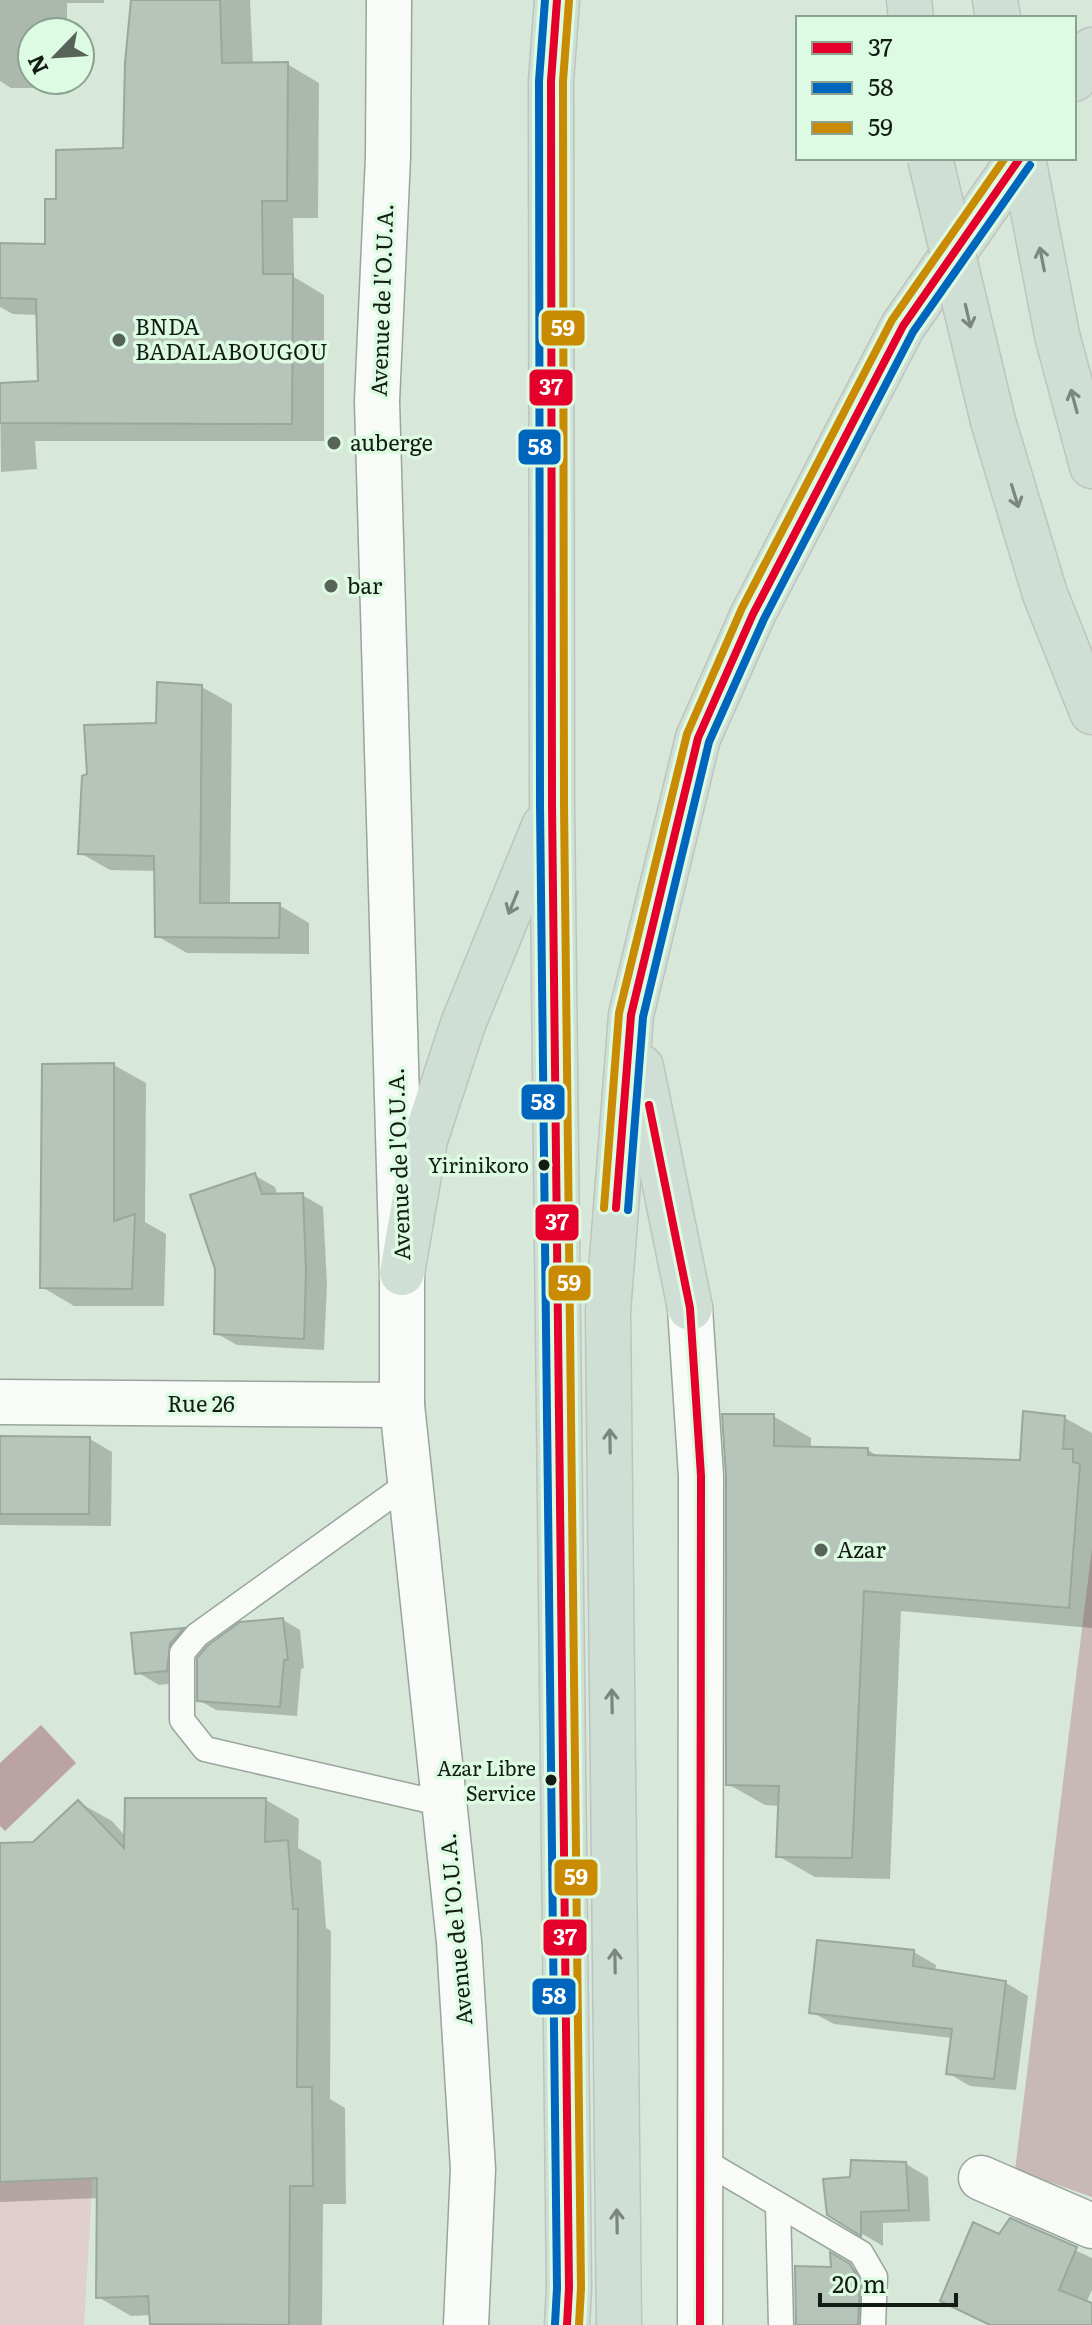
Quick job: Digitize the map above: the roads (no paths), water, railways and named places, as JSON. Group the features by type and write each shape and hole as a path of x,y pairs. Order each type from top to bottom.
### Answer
{"highway":[{"path":"557,0 551,81 552,805 567,2325"},
{"path":"1076,76 1092,50"},
{"path":"930,160 993,421 1045,594 1092,712"},
{"path":"619,2325 608,1311 631,1015 698,738 753,614 903,326 1020,160"},
{"path":"1021,160 1057,335 1092,466"},
{"path":"402,1273 425,1140 463,1024 552,805"},
{"path":"631,1015 690,1308"}],"street":[{"name":"Avenue de l'O.U.A.","path":"389,0 388,157 377,401 402,1273 402,1405 459,1942 473,2169 466,2325"},
{"path":"690,1308 701,1476 700,2325"},
{"name":"Rue 26","path":"0,1402 402,1405"},
{"path":"981,2178 1092,2226"}],"lane":[{"path":"410,1482 197,1635 182,1653 182,1720 205,1749 444,1804"},
{"path":"699,2158 861,2253 875,2277 873,2325"},
{"path":"778,2205 781,2325"}],"place":[{"name":"BNDA BADALABOUGOU","path":"119,340"},
{"name":"auberge","path":"334,443"},
{"name":"bar","path":"331,586"},
{"name":"Yirinikoro","path":"544,1165"},
{"name":"Azar","path":"821,1550"},
{"name":"Azar Libre Service","path":"551,1780"}]}
